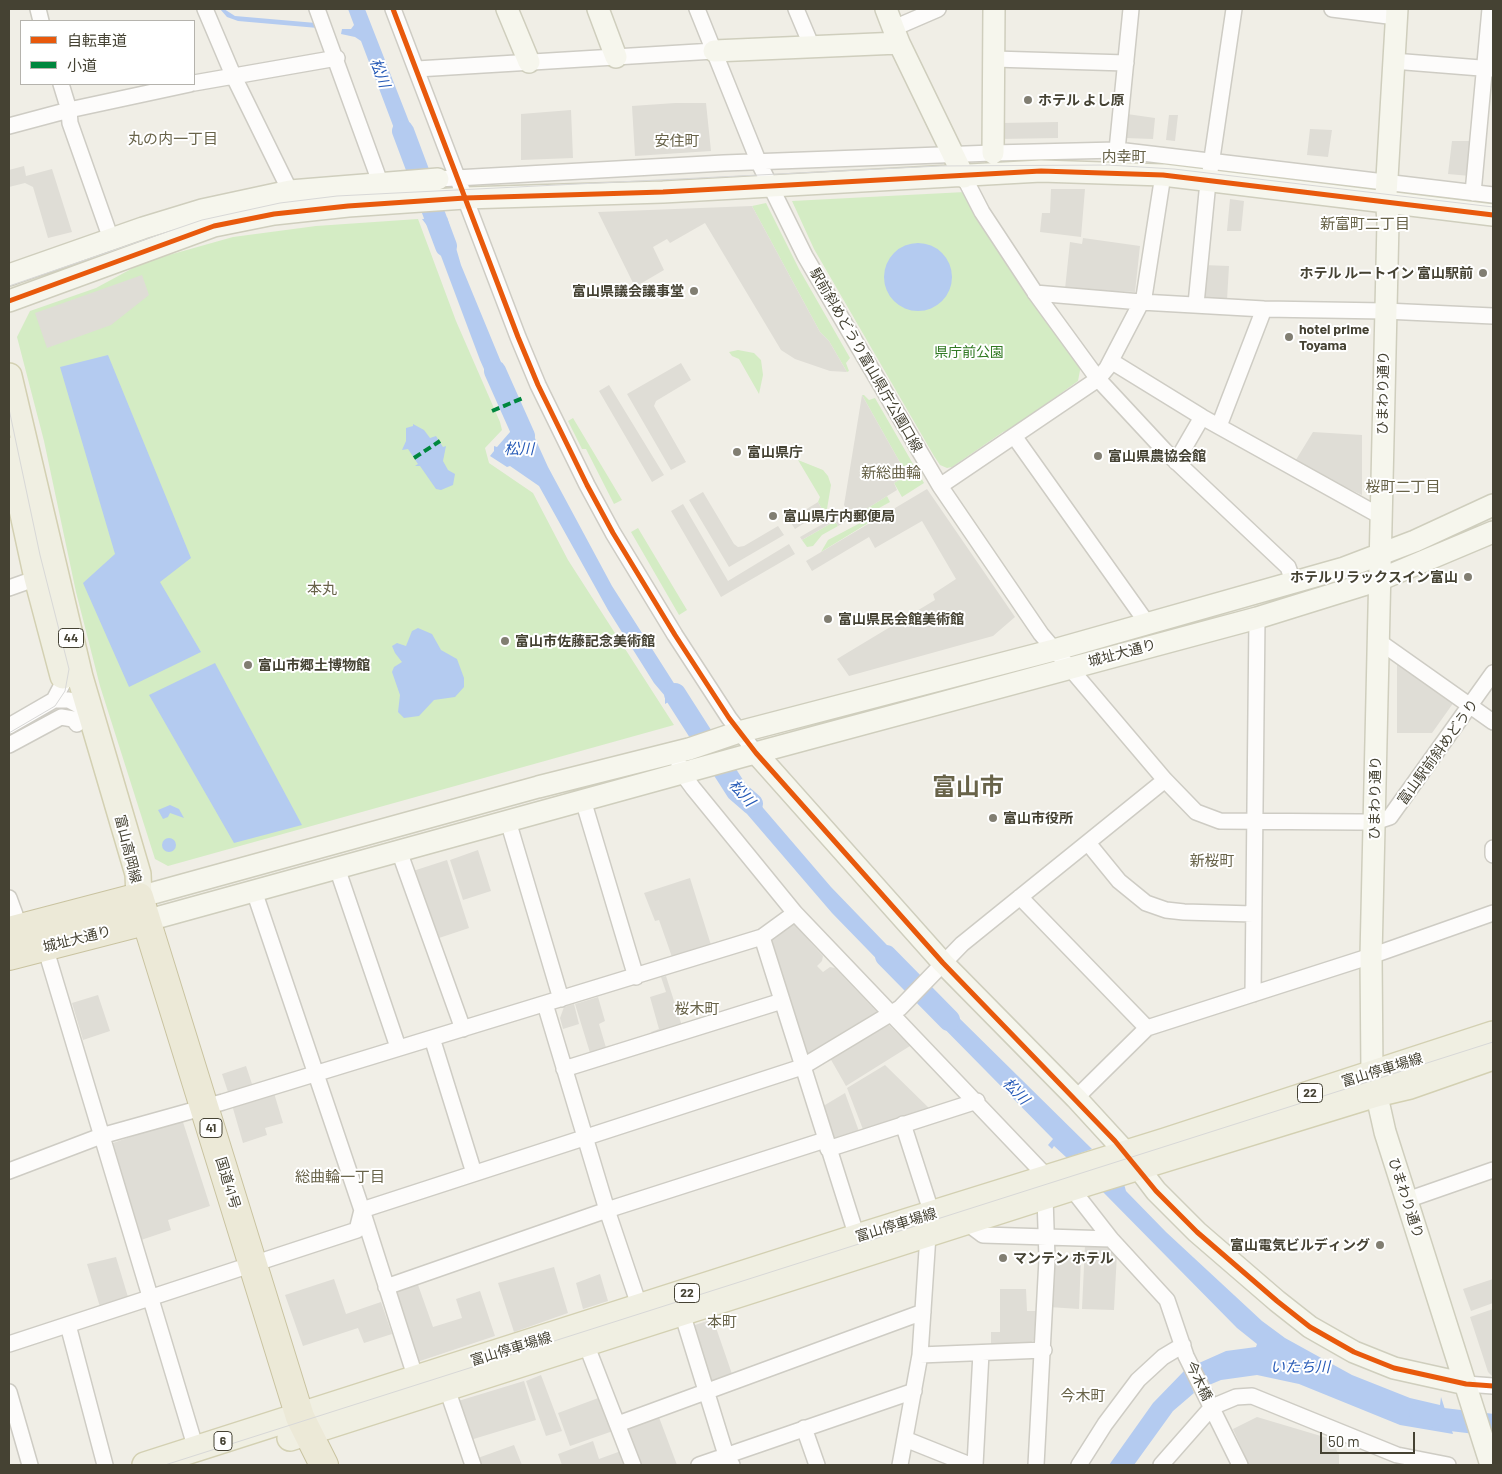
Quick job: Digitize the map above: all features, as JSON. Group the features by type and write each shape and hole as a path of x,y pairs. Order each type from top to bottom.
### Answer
{"highway":[{"name":"城址大通り","path":"14,929 142,909"},
{"name":"城址大通り","path":"9,956 45,947 142,909"},
{"name":"国道41号","path":"142,909 304,1425 324,1465"}],"main road":[{"name":"富山高岡線","path":"9,376 71,703"},
{"name":"富山高岡線","path":"9,450 37,578 71,703 138,874 142,909"},
{"name":"富山停車場線","path":"304,1425 447,1389 682,1313 930,1224 1078,1180 1122,1164 1374,1084 1493,1034"},
{"name":"富山停車場線","path":"1374,1084 1423,1082 1493,1057"},
{"name":"富山停車場線","path":"304,1425 416,1379 857,1237 930,1224 967,1222 1047,1188"},
{"name":"6","path":"146,1465 198,1457 304,1425"}],"street":[{"path":"205,9 233,75 290,191"},
{"path":"317,9 388,182 394,203"},
{"path":"393,9 416,69 455,199 535,377 587,485 636,573 733,734 938,968 1076,1098 1122,1164 1156,1191 1197,1232 1277,1301 1310,1327 1354,1352 1394,1368 1468,1392 1493,1386"},
{"path":"507,9 528,62"},
{"path":"598,9 616,57"},
{"name":"駅前斜めどうり富山県庁公園口線","path":"697,9 758,162 805,256 940,486 1041,634 1054,650 1165,780 1196,812 1220,821 1375,822"},
{"path":"796,9 812,47"},
{"path":"416,69 812,47 893,26 938,9"},
{"path":"993,153 994,9"},
{"path":"1117,150 1132,9"},
{"path":"1196,304 1208,182 1234,9"},
{"path":"1332,9 1396,13"},
{"path":"1473,193 1489,69 1490,9"},
{"name":"ひまわり通り","path":"1396,13 1386,203 1388,222 1377,640 1371,956 1374,1084 1385,1132 1490,1463"},
{"path":"893,26 952,155 982,212 1035,293 1098,379 1176,462 1288,567 1293,581"},
{"path":"195,83 336,58"},
{"path":"994,59 1126,63"},
{"path":"1393,61 1489,69"},
{"path":"61,85 69,110 70,123 111,238"},
{"path":"9,126 69,110 185,85"},
{"path":"9,275 111,238 202,210 290,191 388,182 758,162 1117,150 1493,195"},
{"path":"9,301 214,226 274,214 455,199 964,177 1041,171 1163,175 1208,182 1276,188 1493,215"},
{"path":"940,486 1098,379 1111,361 1141,302 1163,175"},
{"path":"1035,293 1141,302 1264,309 1385,311 1493,316"},
{"path":"1219,426 1264,309"},
{"path":"1111,361 1202,417 1380,516"},
{"path":"1176,462 1202,417"},
{"path":"1014,436 1146,623"},
{"name":"城址大通り","path":"142,909 538,787 682,751 733,734 1054,650 1344,568 1380,555 1493,505"},
{"name":"城址大通り","path":"142,909 254,891 1069,667 1257,618 1379,580 1493,532"},
{"path":"9,588 37,578"},
{"path":"1253,994 1257,618"},
{"path":"1377,640 1493,722"},
{"name":"富山駅前斜めどうり","path":"1375,822 1390,818 1493,673"},
{"path":"9,726 71,703 73,719 61,717 9,744"},
{"path":"682,751 690,771 795,913 977,1101 1047,1188 1048,1238 1044,1350 1036,1465"},
{"path":"362,1210 802,1067 891,1014 904,1004 938,968 1020,897 1165,780"},
{"path":"583,800 636,977"},
{"path":"508,821 560,999"},
{"path":"1088,844 1118,881 1146,903 1166,910 1184,912 1253,914"},
{"path":"1493,848 1493,855"},
{"path":"399,851 463,1029"},
{"path":"337,868 398,1047"},
{"path":"254,891 362,1210 416,1379"},
{"path":"1020,897 1147,1028"},
{"path":"9,898 14,929"},
{"path":"9,1171 101,1136 204,1108 762,937 795,913"},
{"path":"1076,1098 1147,1028 1371,956 1493,913"},
{"path":"762,937 826,1145 857,1237"},
{"path":"45,947 149,1299 198,1457"},
{"path":"564,1069 782,1001"},
{"path":"545,1004 640,1308"},
{"path":"432,1038 474,1173"},
{"path":"386,1287 608,1210 977,1101"},
{"path":"900,1465 920,1355 930,1224 903,1124"},
{"path":"1407,1200 1493,1170"},
{"name":"今木橋","path":"1078,1180 1111,1239 1167,1300 1185,1350 1240,1465"},
{"path":"9,1344 357,1230 362,1210"},
{"path":"967,1222 983,1235 1111,1239"},
{"path":"618,1424 706,1390 923,1312"},
{"path":"682,1313 729,1460"},
{"path":"68,1325 105,1465"},
{"path":"586,1344 633,1465"},
{"path":"920,1355 1044,1350"},
{"path":"1079,1465 1105,1424 1138,1380 1163,1357 1185,1350"},
{"path":"975,1465 981,1353"},
{"path":"447,1389 473,1465"},
{"path":"9,1392 30,1465"},
{"path":"699,1465 729,1460 804,1428 914,1392"},
{"path":"1162,1465 1212,1407 1236,1397 1252,1396 1397,1456 1448,1465"},
{"path":"804,1428 817,1465"},
{"path":"905,1439 970,1465"}],"green space":[{"name":"県庁前公園","path":"965,192 1081,365 1078,381 1011,429 1003,432 952,467 947,468 940,465 934,456 814,249 792,201"},
{"path":"766,203 799,269 850,358 846,363 849,371 847,372 829,341 820,332 752,206"},
{"path":"418,219 456,321 500,422 502,430 485,448 489,463 533,493 568,560 674,725 168,866 155,859 100,686 76,592 44,441 17,337 30,311 96,288 144,262 233,237 316,226"},
{"path":"738,350 754,353 761,360 763,375 759,394 739,359 732,356 729,352"},
{"path":"862,395 869,400 875,398 924,483 902,497 894,483 907,475"},
{"path":"573,418 622,500 614,504 586,449 582,449 568,421"},
{"path":"798,460 823,470 828,476 831,485 827,509 823,511 818,502 820,497"},
{"path":"887,496 890,502 861,518 850,519"},
{"path":"891,509 821,552 828,540 879,513"},
{"path":"835,521 838,526 822,535 813,546 807,547 802,540"},
{"path":"638,528 687,610 679,615 631,532"}],"shaded area":[{"path":"706,103 711,151 635,156 632,106"},
{"path":"571,110 573,158 521,160 521,114"},
{"path":"1127,114 1155,118 1153,139 1125,138"},
{"path":"1169,115 1178,115 1175,141 1166,140"},
{"path":"1058,122 1058,138 1000,139 1001,123"},
{"path":"1310,129 1332,130 1328,157 1307,155"},
{"path":"1452,141 1473,141 1470,176 1448,174"},
{"path":"24,166 26,176 52,169 72,232 48,238 33,187 25,183 9,187 9,170"},
{"path":"1051,189 1085,189 1081,237 1040,232 1042,213 1050,213"},
{"path":"1230,199 1244,201 1241,231 1227,231"},
{"path":"752,206 820,332 829,341 847,372 830,371 795,359 781,350 705,223 670,243 667,239 653,247 664,270 635,287 598,212"},
{"path":"1083,238 1140,246 1135,292 1065,289 1070,242 1082,244"},
{"path":"1203,265 1229,266 1227,300 1201,299"},
{"path":"142,275 149,295 111,325 47,348 35,313"},
{"path":"681,363 691,380 656,401 654,406 686,462 671,470 627,394"},
{"path":"609,385 664,475 652,482 599,391"},
{"path":"862,395 907,475 894,483 897,490 838,526 835,521 802,540 800,537 847,510 844,505"},
{"path":"1313,432 1362,435 1362,495 1294,463"},
{"path":"927,489 1015,617 993,636 849,676 837,659 935,600 933,594 956,579 922,521 875,548 869,537 812,571 806,561"},
{"path":"703,492 734,544 738,547 744,546 778,526 784,535 729,567 689,500"},
{"path":"818,502 823,511 795,529 789,520"},
{"path":"683,504 728,581 789,544 795,554 721,597 671,511"},
{"path":"1402,662 1454,702 1432,733 1397,733 1397,664"},
{"path":"478,850 491,891 463,900 450,860"},
{"path":"447,860 469,928 436,939 413,871"},
{"path":"690,878 711,945 672,957 659,920 655,921 644,893"},
{"path":"793,923 823,956 822,961 817,966 823,972 830,967 835,968 878,1013 809,1054 804,1052 770,947 772,939"},
{"path":"666,976 683,1029 653,1038 651,1032 659,1029 650,997 666,992 661,977"},
{"path":"98,995 110,1031 83,1040 72,1003"},
{"path":"598,997 605,1021 599,1024 607,1051 591,1056 575,1004"},
{"path":"574,1004 579,1024 563,1029 560,1018 564,1007"},
{"path":"889,1025 910,1046 846,1086 830,1058"},
{"path":"885,1065 932,1111 864,1132 847,1088"},
{"path":"246,1066 252,1084 228,1092 222,1074"},
{"path":"274,1093 283,1123 265,1128 267,1135 243,1143 232,1105"},
{"path":"845,1093 860,1134 837,1142 829,1140 820,1108"},
{"path":"182,1119 210,1206 168,1220 171,1230 141,1240 113,1143"},
{"path":"1085,1245 1111,1246 1117,1253 1114,1310 1082,1309"},
{"path":"116,1257 128,1297 100,1307 87,1264"},
{"path":"1051,1257 1081,1258 1079,1309 1049,1307"},
{"path":"554,1267 568,1313 514,1332 498,1283"},
{"path":"600,1274 608,1301 583,1309 576,1283"},
{"path":"334,1279 346,1314 381,1302 392,1334 364,1343 358,1328 303,1346 285,1295"},
{"path":"1493,1279 1493,1303 1471,1311 1463,1289"},
{"path":"417,1282 433,1327 462,1318 456,1299 480,1291 495,1336 417,1362 394,1290"},
{"path":"1000,1289 1026,1289 1027,1311 1036,1311 1037,1338 1026,1346 991,1346 991,1332 1000,1332"},
{"path":"1493,1309 1493,1377 1488,1372 1470,1317"},
{"path":"713,1319 732,1374 711,1381 692,1326"},
{"path":"541,1375 562,1431 546,1436 526,1381"},
{"path":"524,1381 536,1420 467,1441 455,1402"},
{"path":"601,1397 613,1431 570,1446 558,1413"},
{"path":"657,1412 677,1465 636,1465 621,1426"},
{"path":"1257,1417 1331,1439 1339,1455 1339,1465 1249,1465 1233,1429"},
{"path":"593,1441 599,1459 621,1451 626,1465 562,1465 558,1454"},
{"path":"514,1445 522,1465 477,1465 475,1459"}],"water":[{"path":"220,9 224,9 235,16 316,23 318,28 238,21 227,17"},
{"name":"松川","path":"348,9 365,9 424,160 406,160 361,41 355,37 341,34 342,29 351,29 354,25"},
{"name":"松川","path":"447,217 461,265 515,396 499,403 480,360 432,232 422,219"},
{"path":"918,243 931,246 942,253 949,264 952,277 949,290 942,301 931,308 918,311 905,308 894,301 887,290 884,277 887,264 894,253 905,246"},
{"path":"108,355 191,558 160,582 201,652 129,687 83,583 115,554 60,367"},
{"name":"松川","path":"519,403 548,467 612,586 677,688 700,718 685,722 670,701 665,704 665,696 654,683 608,610 539,486 510,466 507,467 490,456 494,451 494,446 497,447 510,432 511,427 504,411"},
{"path":"413,424 424,430 430,438 436,436 443,447 446,446 443,461 448,470 455,474 453,485 441,490 436,489 420,466 415,466 418,464 408,449 402,450 406,441 406,428 413,426"},
{"path":"418,628 432,634 441,650 457,659 464,678 464,687 455,697 434,700 419,716 404,718 398,712 400,695 392,672 394,667 402,662 392,646 397,643 406,646 412,631"},
{"path":"215,663 302,825 234,843 149,695"},
{"name":"松川","path":"740,781 831,887 913,972 905,978 902,985 832,913 723,786"},
{"path":"170,805 179,809 184,818 170,813 168,817 163,819 158,810"},
{"path":"166,838 172,838 176,845 172,852 166,852 162,848 162,842"},
{"name":"松川","path":"933,991 1092,1149 1067,1158 1054,1146 1052,1149 1048,1145 1053,1139 920,1004 928,999 928,996"},
{"name":"いたち川","path":"1124,1184 1126,1191 1166,1232 1262,1321 1285,1338 1352,1375 1410,1398 1440,1405 1441,1397 1453,1434 1400,1425 1299,1384 1257,1375 1221,1380 1209,1385 1199,1363 1226,1351 1256,1347 1257,1344 1237,1328 1103,1192"},
{"path":"1185,1370 1194,1393 1173,1411 1134,1465 1109,1465 1153,1403"}],"waterway":[{"name":"松川","path":"403,131 446,246"},
{"name":"松川","path":"495,371 524,436"},
{"name":"松川","path":"675,694 737,791 752,804"},
{"name":"松川","path":"886,956 949,1020"},
{"name":"いたち川","path":"1420,1413 1443,1419 1493,1425"}],"tram line":[{"path":"9,286 202,220 280,203 337,196 940,166 1108,165 1174,169 1493,207"},
{"path":"9,409 40,555 69,669 65,691 55,706 9,733"},
{"path":"165,1465 1493,1042"}],"marked path":[{"path":"492,411 523,398"},
{"path":"414,458 440,441"}],"cycle path":[{"path":"393,9 538,385 613,533 675,635 729,718 756,753 943,963 1115,1141 1156,1191 1197,1232 1277,1301 1310,1327 1354,1352 1394,1368 1466,1384 1493,1386"},
{"path":"9,301 214,226 274,214 348,206 465,198 663,192 1041,171 1163,175 1493,215"}],"place":[{"name":"ホテル よし原","path":"1028,100"},
{"name":"ホテル ルートイン 富山駅前","path":"1483,273"},
{"name":"富山県議会議事堂","path":"694,291"},
{"name":"hotel prime Toyama","path":"1289,337"},
{"name":"富山県庁","path":"737,452"},
{"name":"富山県農協会館","path":"1098,456"},
{"name":"富山県庁内郵便局","path":"773,516"},
{"name":"ホテルリラックスイン富山","path":"1468,577"},
{"name":"富山県民会館美術館","path":"828,619"},
{"name":"富山市佐藤記念美術館","path":"505,641"},
{"name":"富山市郷土博物館","path":"248,665"},
{"name":"富山市役所","path":"993,818"},
{"name":"富山電気ビルディング","path":"1380,1245"},
{"name":"マンテン ホテル","path":"1003,1258"}],"district":[{"name":"丸の内一丁目","path":"173,139"},
{"name":"安住町","path":"677,141"},
{"name":"内幸町","path":"1124,157"},
{"name":"新富町二丁目","path":"1365,224"},
{"name":"新総曲輪","path":"891,473"},
{"name":"桜町二丁目","path":"1403,487"},
{"name":"本丸","path":"322,589"},
{"name":"富山市","path":"968,787"},
{"name":"新桜町","path":"1212,861"},
{"name":"桜木町","path":"697,1009"},
{"name":"総曲輪一丁目","path":"340,1177"},
{"name":"本町","path":"722,1322"},
{"name":"今木町","path":"1083,1396"}]}
